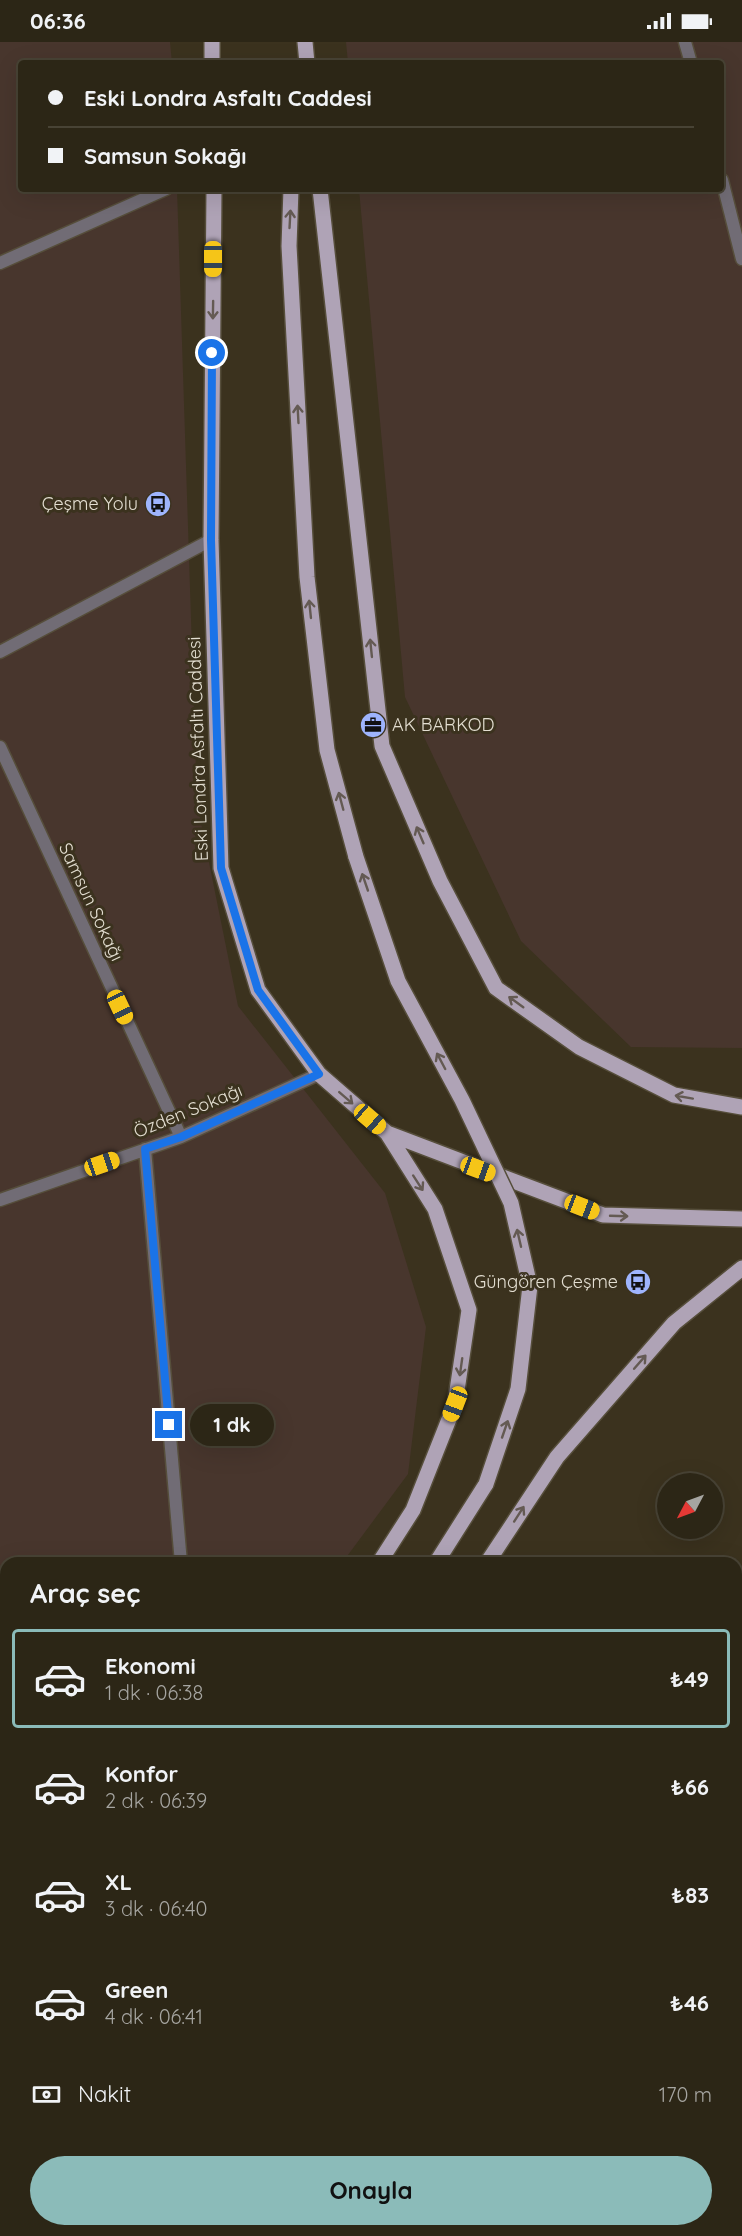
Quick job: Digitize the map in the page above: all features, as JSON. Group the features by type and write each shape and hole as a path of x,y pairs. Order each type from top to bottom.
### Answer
{"main road":[{"path":"212,42 212,60"},
{"path":"297,60 298,42"},
{"path":"305,42 307,60"},
{"name":"Eski Londra Asfaltı Caddesi","path":"214,192 211,540 221,868 258,990 319,1074 387,1133 603,1215 742,1219"},
{"path":"291,192 289,246 307,577 327,750 356,857 398,981 462,1100 511,1203 530,1286 518,1389 486,1484 440,1557"},
{"path":"320,192 382,746 440,881 496,988 579,1047 674,1095 742,1107"},
{"path":"383,1557 413,1510 455,1404 469,1310 435,1209 387,1133"},
{"path":"491,1557 557,1457 674,1323 742,1268"}],"street":[{"path":"685,42 690,60"},
{"path":"724,188 742,259"},
{"path":"0,263 159,192"},
{"path":"0,652 211,540"},
{"name":"Samsun Sokağı","path":"0,747 181,1137"},
{"name":"Özden Sokağı","path":"0,1200 181,1137 319,1074"},
{"path":"145,1149 180,1557"}],"shaded area":[{"path":"0,42 170,42 172,60 18,60 18,192 177,192 197,803 238,1006 385,1193 426,1327 408,1474 346,1557 0,1557"},
{"path":"346,42 742,42 742,1048 631,1047 521,941 405,697 359,192 724,192 724,60 348,60"}],"place":[{"name":"Çeşme Yolu","path":"158,504"},
{"name":"AK BARKOD","path":"373,725"},
{"name":"Güngören Çeşme","path":"638,1282"}],"route":[{"path":"169,1425 145,1149 181,1137 319,1074 258,990 221,868 211,540 212,353"}]}
